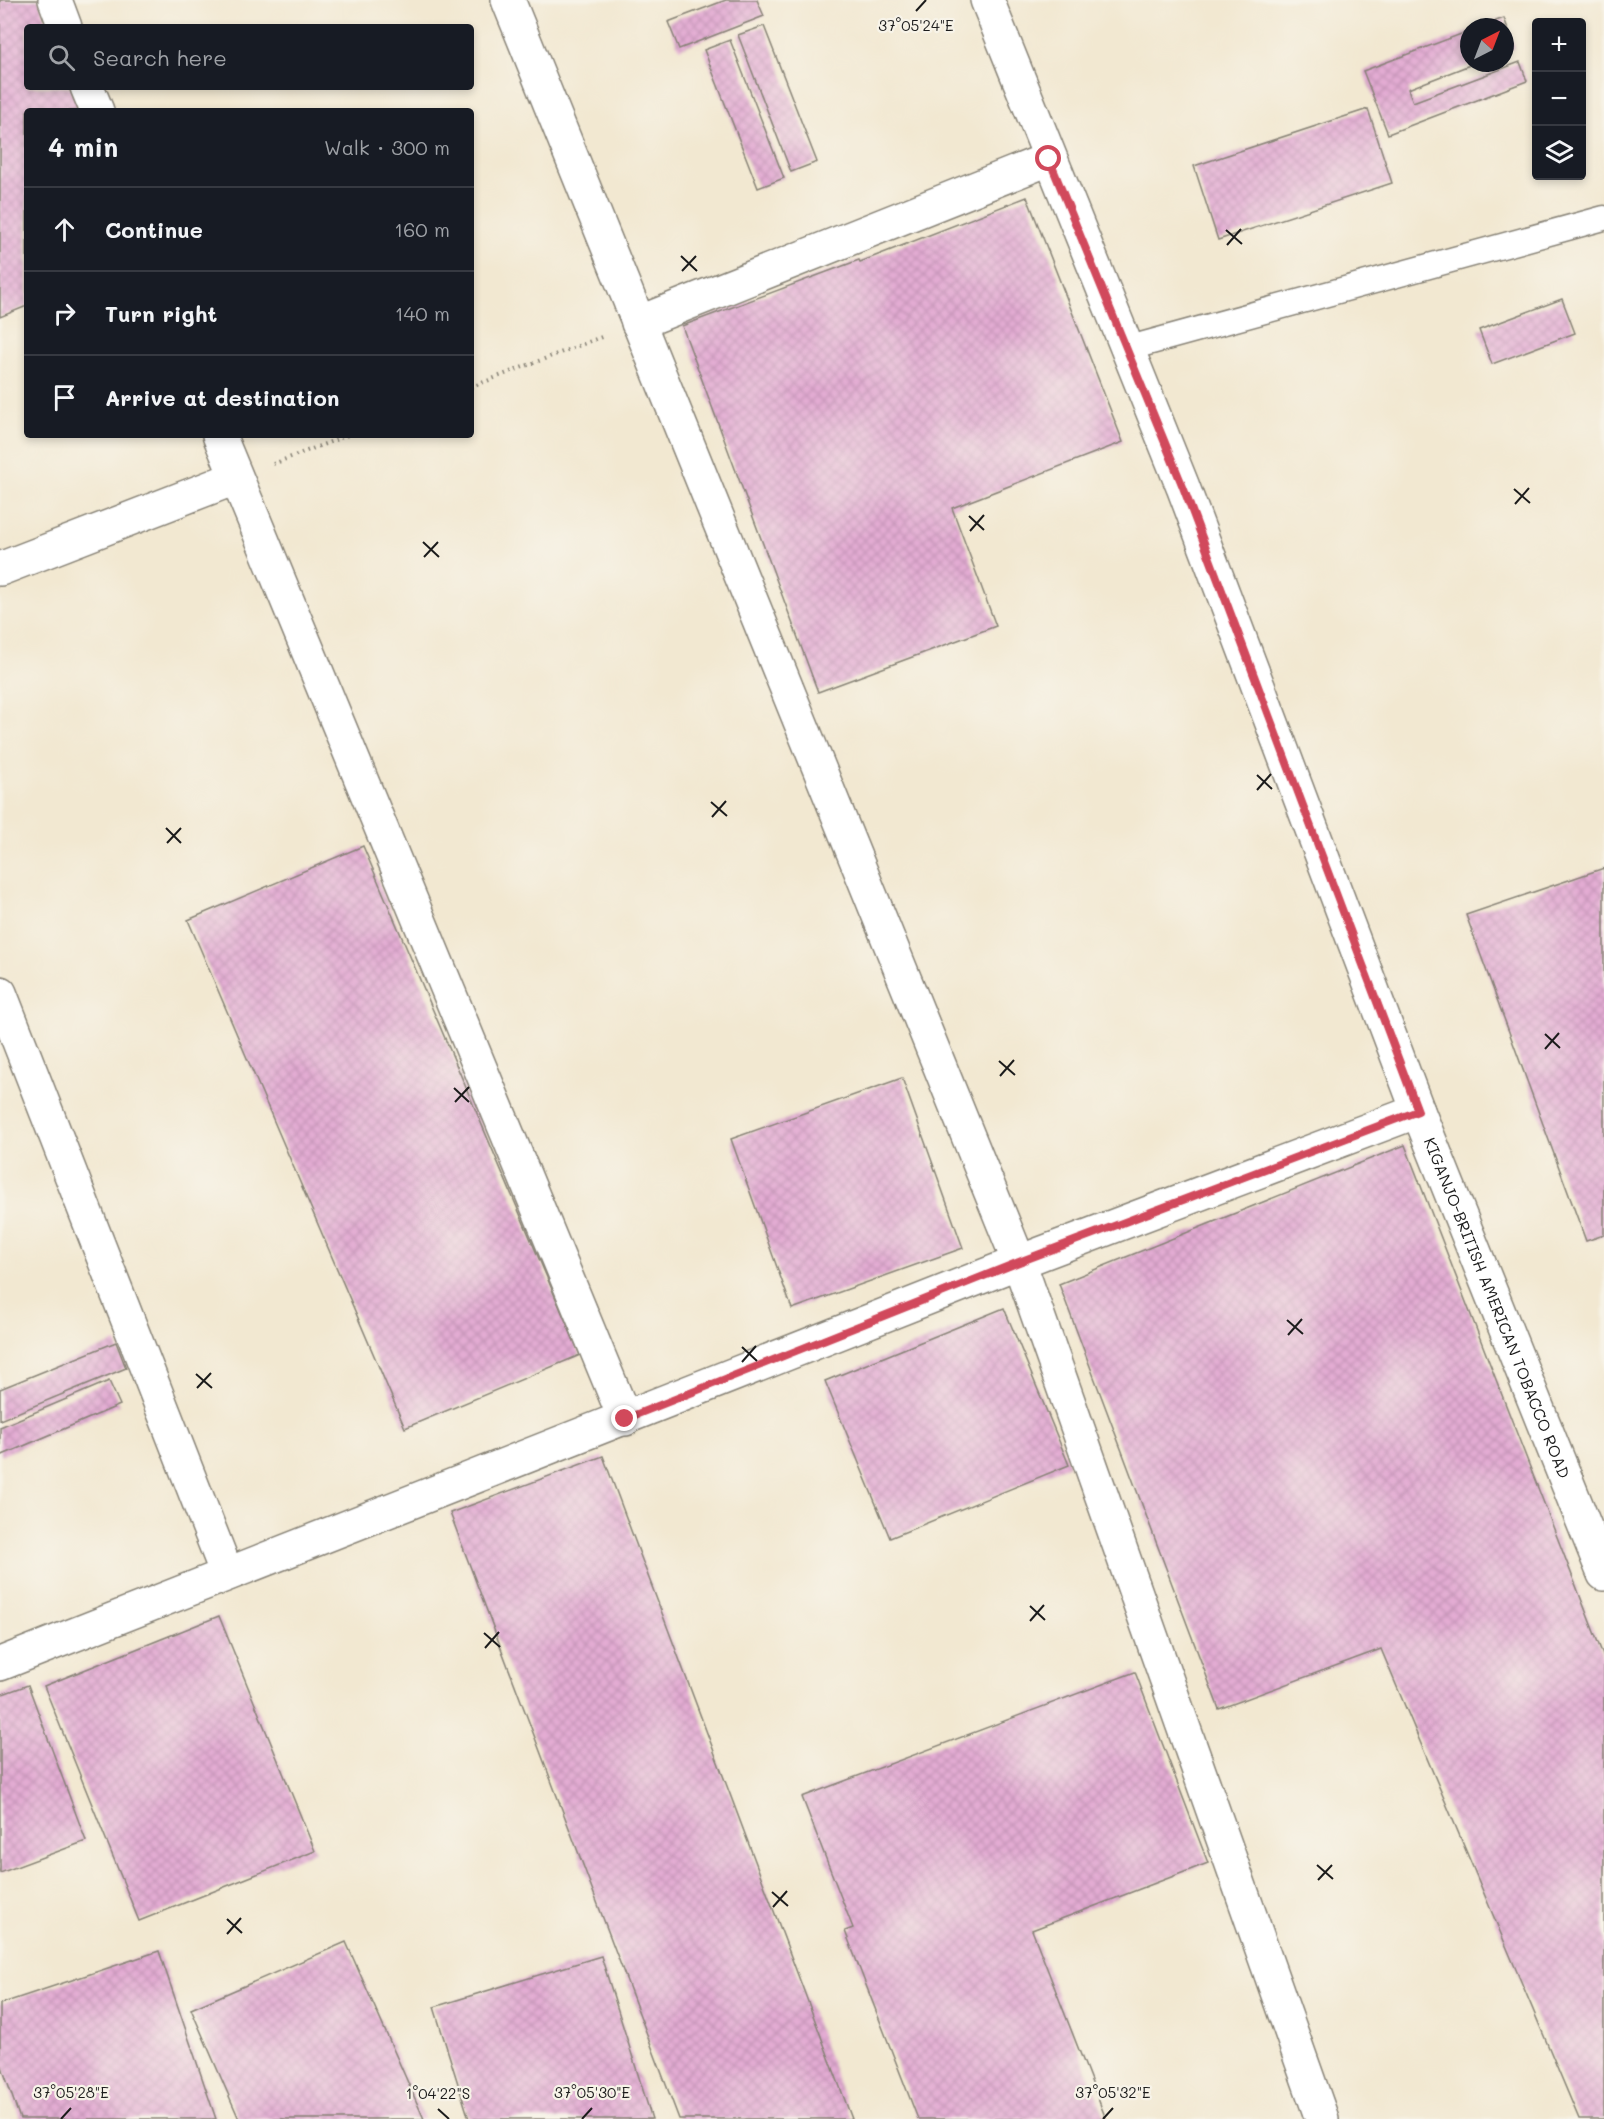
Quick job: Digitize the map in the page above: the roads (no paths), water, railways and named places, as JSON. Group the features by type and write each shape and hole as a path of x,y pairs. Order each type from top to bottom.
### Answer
{"street":[{"path":"55,0 64,24"},
{"path":"508,0 1019,1262 1322,2119"},
{"name":"KIGANJO-BRITISH AMERICAN TOBACCO ROAD","path":"987,0 1049,159 1183,487 1418,1111 1604,1574"},
{"path":"88,90 96,108"},
{"path":"638,323 1049,159"},
{"path":"220,438 625,1419"},
{"path":"0,569 235,478"},
{"path":"0,993 227,1574"},
{"path":"0,1664 1019,1262 1418,1111"}],"lane":[{"path":"1126,348 1604,218"}]}
